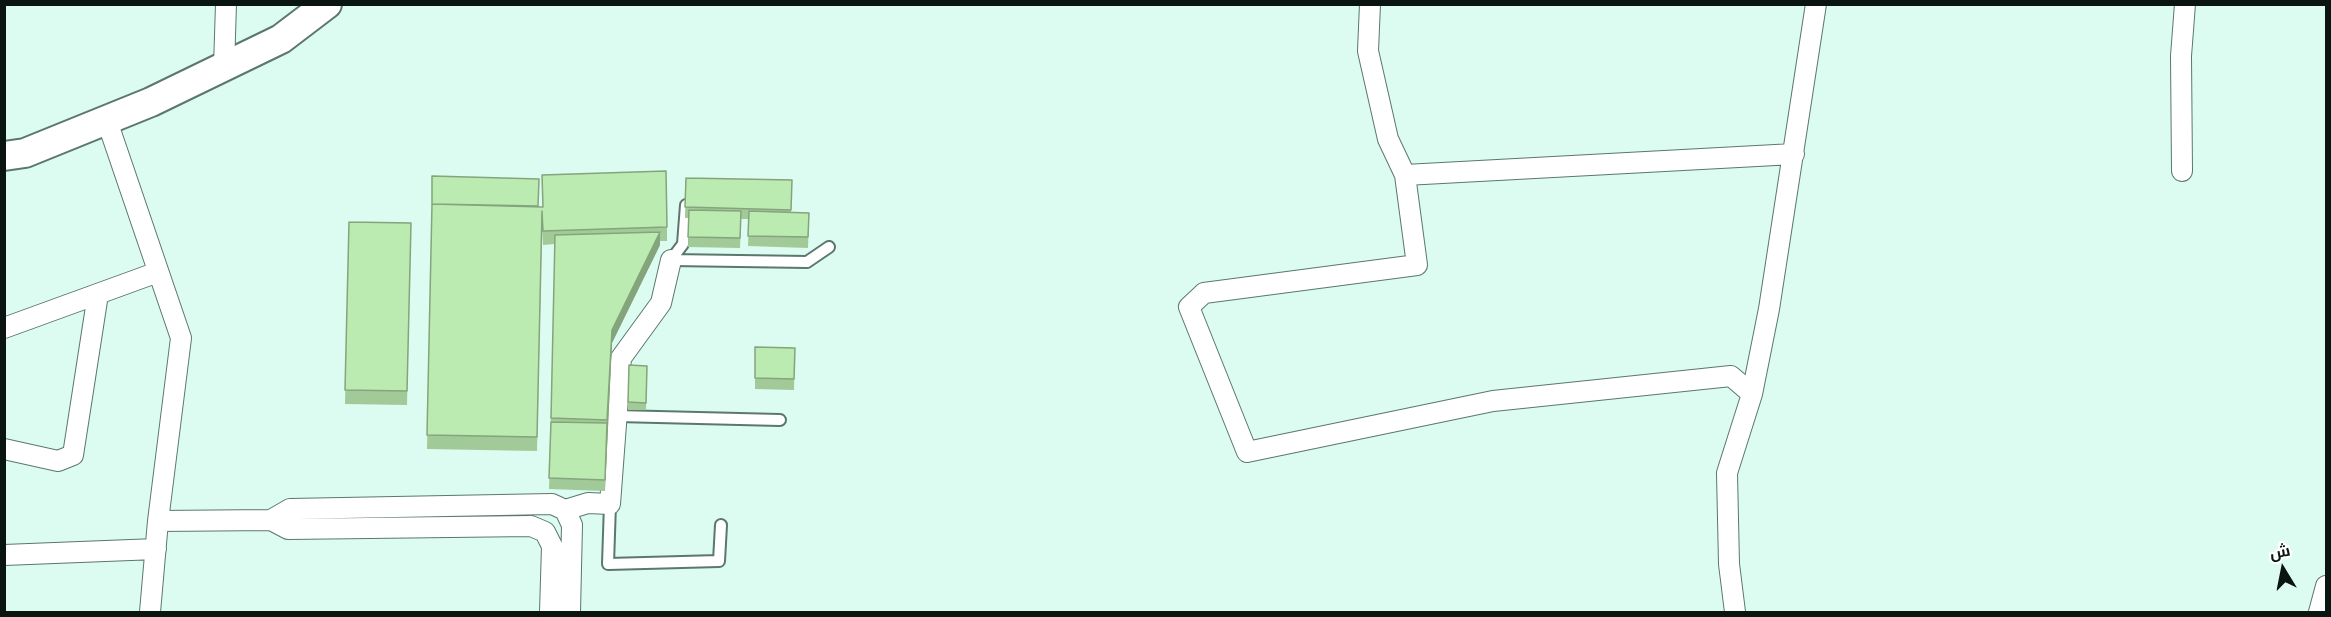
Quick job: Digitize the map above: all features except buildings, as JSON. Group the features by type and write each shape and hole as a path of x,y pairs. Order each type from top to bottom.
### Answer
{"main road":[{"path":"4,156 25,153 106,118 151,102 280,39 327,4"}],"street":[{"path":"224,67 226,4"},
{"path":"1370,4 1368,51 1388,139 1405,175 1417,265 1204,293 1189,307 1247,452 1493,401 1731,376 1752,394"},
{"path":"1735,612 1729,564 1727,474 1752,394 1769,309 1816,4"},
{"path":"2182,171 2181,56 2185,4"},
{"path":"106,118 181,338 158,521 150,612"},
{"path":"1405,175 1794,154"},
{"path":"565,510 588,503 610,504 621,358 661,303 671,260"},
{"path":"4,328 158,272"},
{"path":"4,449 58,461 74,455 98,294"},
{"path":"271,520 290,509 552,504 565,510 572,525 570,612"},
{"path":"158,521 271,520 288,529 531,526 544,532 552,546 550,612"},
{"path":"4,555 156,549"},
{"path":"2319,612 2326,586"}],"lane":[{"path":"671,260 683,244 686,205"},
{"path":"671,260 807,262 829,247"},
{"path":"617,416 780,420"},
{"path":"610,504 608,564 719,561 721,525"}]}
